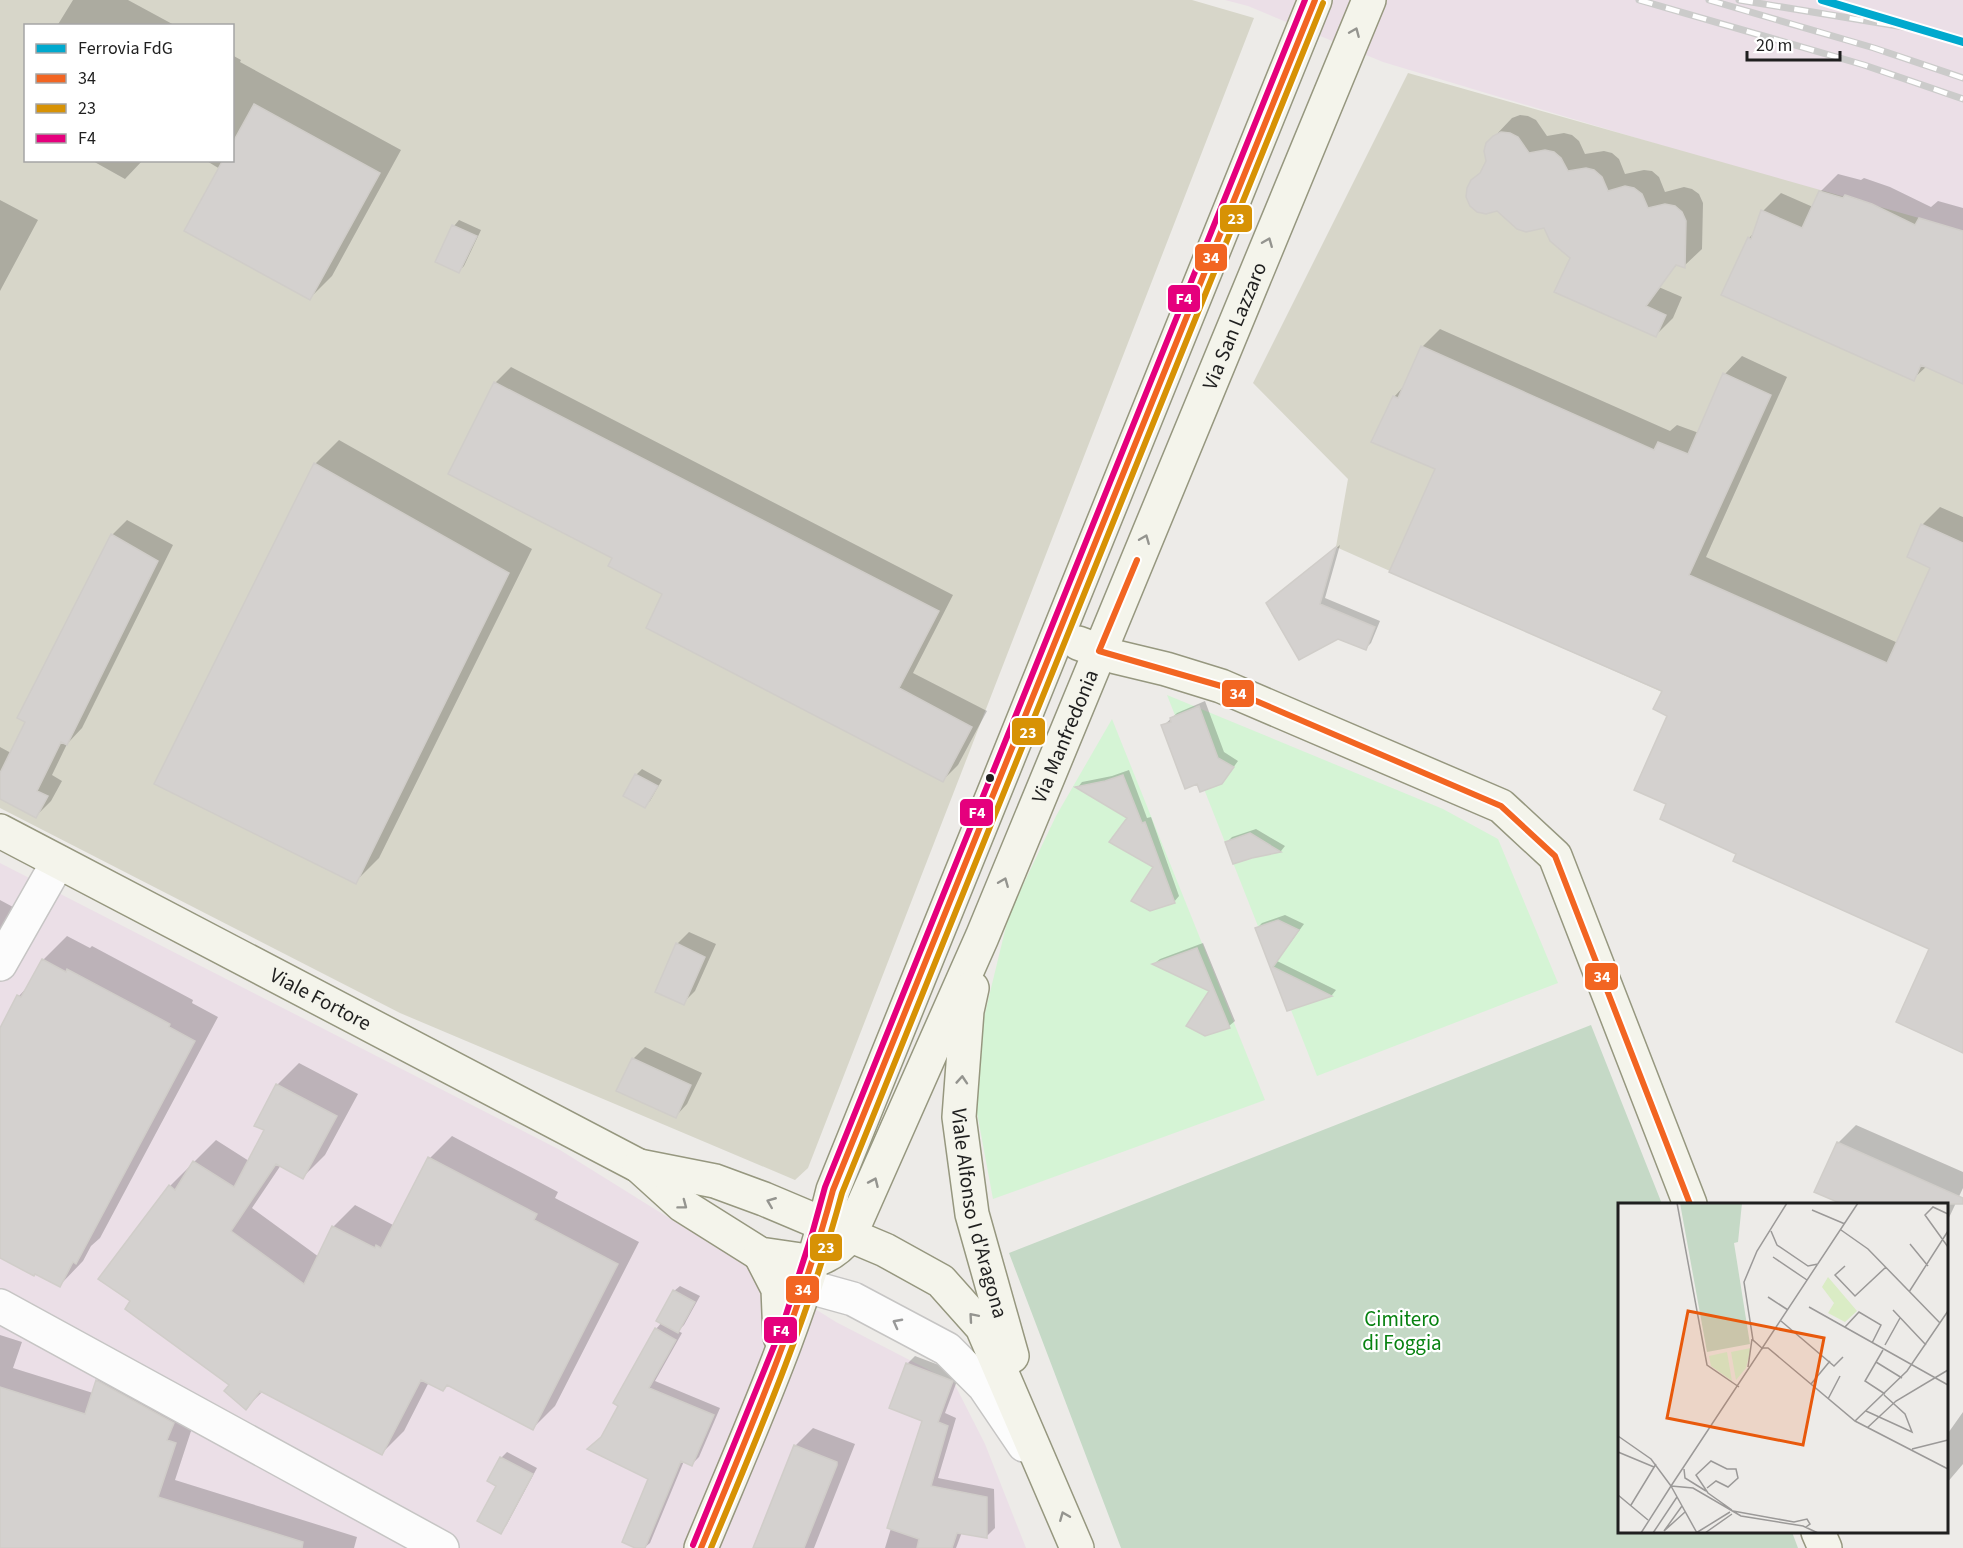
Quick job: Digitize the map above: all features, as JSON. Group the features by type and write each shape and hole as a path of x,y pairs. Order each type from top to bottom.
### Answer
{"main road":[{"path":"1056,635 1315,0"},
{"name":"Via San Lazzaro","path":"1099,651 1369,0"},
{"name":"Via Manfredonia","path":"700,1548 780,1356 810,1273 837,1230 982,937 1099,651 1056,635 838,1179 837,1230"},
{"path":"1099,651 1221,686 1501,806 1555,856 1690,1203"},
{"name":"Viale Fortore","path":"0,831 639,1166 682,1205 760,1254 810,1273"},
{"name":"Viale Alfonso I d'Aragona","path":"982,937 967,1011 960,1117 972,1214 1050,1484"},
{"name":"Viale Fortore","path":"639,1166 715,1181 837,1230"},
{"name":"Viale Alfonso I d'Aragona","path":"837,1230 885,1250 941,1281 982,1327 1077,1548"},
{"path":"760,1254 778,1289 780,1356"},
{"path":"1818,1533 1825,1548"}],"street":[{"path":"0,964 58,862"},
{"name":"Viale Alfonso I d'Aragona","path":"810,1273 853,1299 947,1349 984,1386 1050,1484"},
{"path":"0,1306 442,1548"}],"shaded area":[{"path":"0,0 1192,0 1254,18 808,1168 795,1180 400,1013 0,808"},
{"path":"1225,0 1963,0 1963,236 1383,62 1248,6"},
{"path":"1408,73 1919,218 1963,235 1963,826 1336,547 1348,479 1253,383"},
{"path":"0,863 560,1150 836,1322 954,1383 985,1444 1026,1548 0,1548"}],"green space":[{"path":"1167,695 1443,809 1498,839 1558,983 1317,1076"},
{"path":"1112,719 1265,1100 993,1199 970,1075 1009,914 1056,816"},
{"name":"Cimitero di Foggia","path":"1591,1025 1662,1203 1618,1203 1618,1533 1792,1533 1798,1548 1121,1548 1009,1253"}],"building":[{"path":"254,104 380,173 310,300 184,231 222,162 234,162 234,140"},
{"path":"1501,132 1518,137 1529,153 1545,150 1554,152 1561,158 1568,171 1586,168 1594,170 1602,177 1608,191 1625,186 1634,188 1642,194 1648,208 1665,204 1675,206 1682,212 1686,221 1685,268 1676,265 1646,306 1666,315 1656,337 1554,292 1570,258 1550,241 1544,228 1526,232 1517,229 1497,211 1486,214 1477,212 1470,206 1466,197 1467,188 1471,180 1480,173 1486,161 1484,151 1486,143"},
{"path":"1819,191 1843,198 1845,195 1872,204 1915,225 1919,218 1963,231 1963,384 1921,365 1914,381 1721,295 1748,237 1751,239 1761,210 1802,228"},
{"path":"452,225 477,236 459,273 435,262"},
{"path":"1421,346 1654,450 1658,442 1688,454 1723,373 1771,395 1689,575 1887,663 1930,568 1907,557 1921,524 1963,543 1963,1053 1896,1022 1929,949 1733,861 1736,854 1660,819 1666,804 1634,790 1667,716 1653,709 1662,691 1389,572 1435,469 1371,442 1393,396 1398,398"},
{"path":"494,382 939,611 899,688 972,727 943,782 646,628 662,594 608,566 612,558 448,474"},
{"path":"314,463 509,573 356,884 154,784"},
{"path":"111,534 158,561 67,745 61,742 37,791 48,796 36,818 0,799 0,773 25,722 17,718"},
{"path":"1336,547 1320,604 1375,627 1366,650 1338,639 1299,660 1266,603"},
{"path":"1199,706 1218,758 1234,767 1222,784 1200,792 1197,784 1185,789 1161,725 1171,722 1170,718"},
{"path":"635,774 658,786 645,808 623,796"},
{"path":"1123,775 1142,823 1145,822 1175,903 1150,911 1131,901 1153,867 1109,842 1127,818 1075,787"},
{"path":"1250,833 1281,852 1233,864 1225,842"},
{"path":"1278,920 1299,930 1273,967 1332,996 1287,1011 1255,928"},
{"path":"676,943 705,957 684,1005 655,992"},
{"path":"1197,948 1230,1028 1205,1036 1186,1026 1209,991 1152,964"},
{"path":"42,959 66,972 67,969 170,1024 169,1027 195,1041 76,1264 73,1262 60,1287 0,1258 0,1028 17,995 21,997"},
{"path":"632,1058 691,1085 676,1118 616,1091"},
{"path":"276,1084 337,1116 303,1179 276,1164 231,1231 304,1284 332,1226 375,1248 376,1245 381,1248 428,1157 537,1214 534,1220 618,1264 533,1430 447,1385 443,1391 421,1380 382,1455 260,1391 246,1410 224,1391 229,1385 125,1309 130,1301 98,1279 169,1185 175,1190 193,1161 234,1187 264,1130 254,1126"},
{"path":"1837,1142 1963,1198 1963,1204 1840,1203 1814,1192"},
{"path":"673,1290 695,1302 678,1333 656,1321"},
{"path":"655,1328 676,1340 649,1388 714,1415 692,1466 681,1461 645,1548 635,1548 622,1542 648,1479 587,1449 601,1437 618,1406 613,1403"},
{"path":"906,1363 953,1381 938,1422 948,1426 931,1486 987,1497 987,1538 957,1533 952,1548 917,1548 919,1539 887,1528 922,1421 889,1408"},
{"path":"96,1380 174,1423 167,1440 176,1443 158,1497 303,1542 302,1548 0,1548 0,1387 85,1414"},
{"path":"794,1445 837,1462 804,1548 753,1548"},
{"path":"500,1457 533,1474 501,1534 477,1521 496,1486 487,1481"}],"railway":[{"path":"1639,0 1864,65 1963,99"},
{"path":"1709,0 1874,48 1963,78"},
{"path":"1739,0 1916,29"}],"rail line":[{"name":"FdG","path":"1822,0 1963,42"}],"transit line":[{"name":"F4","path":"693,1545 783,1324 825,1187 1305,0"},
{"name":"34","path":"701,1548 790,1327 833,1190 1315,0"},
{"name":"23","path":"711,1548 799,1329 842,1193 1323,3"},
{"name":"34","path":"1137,560 1099,651 1221,686 1501,806 1555,856 1690,1203"}]}
